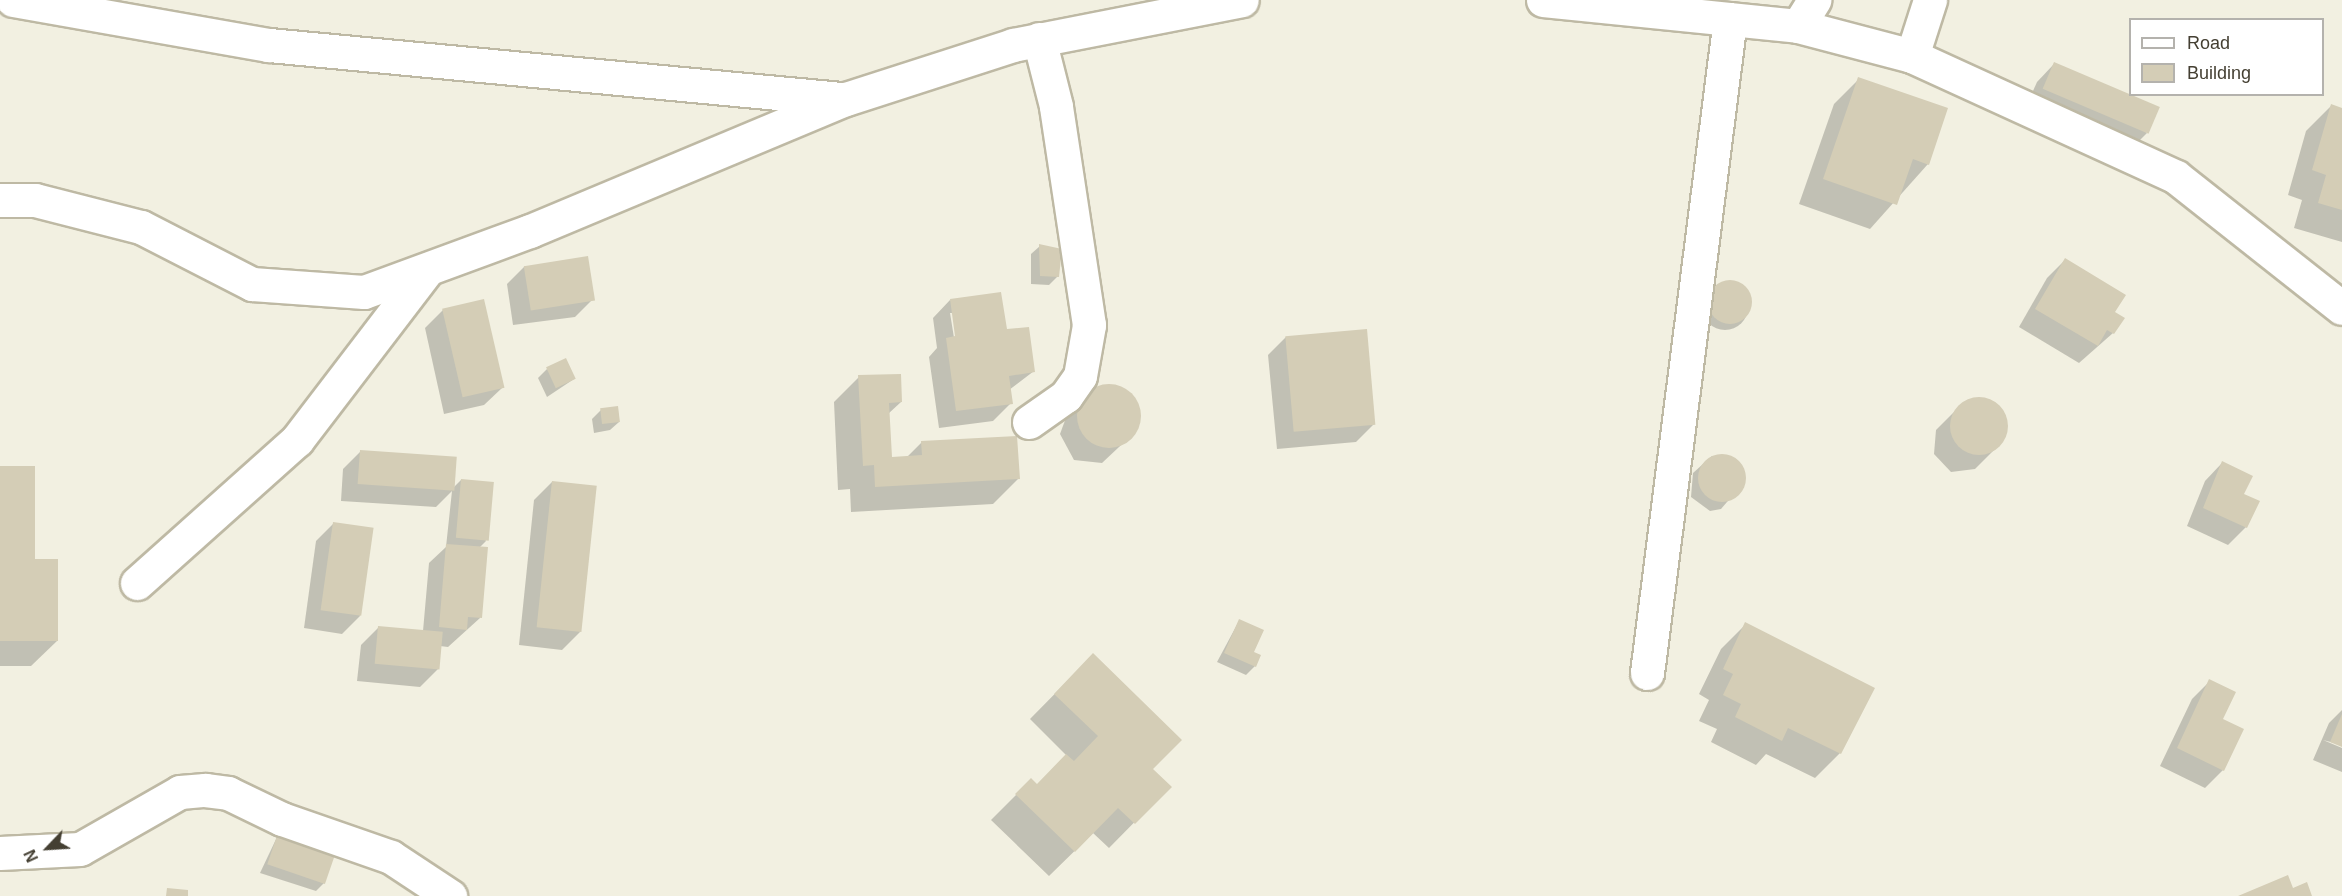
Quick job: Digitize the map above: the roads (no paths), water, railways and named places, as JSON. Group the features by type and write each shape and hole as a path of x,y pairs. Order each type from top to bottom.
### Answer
{"street":[{"path":"13,0 269,45 846,99"},
{"path":"0,200 35,200 141,227 252,284 364,292 428,270 846,99 1039,39 1242,0"},
{"path":"1544,0 1730,19 1806,13 1912,56 2176,177 2342,308"},
{"path":"1912,56 1930,0"},
{"path":"1647,673 1730,19"},
{"path":"1029,422 1066,396 1080,376 1089,325 1056,105 1039,39"},
{"path":"137,583 297,440 428,270"},
{"path":"0,853 80,849 180,792 205,790 228,793 282,819 391,857 450,896"}]}
